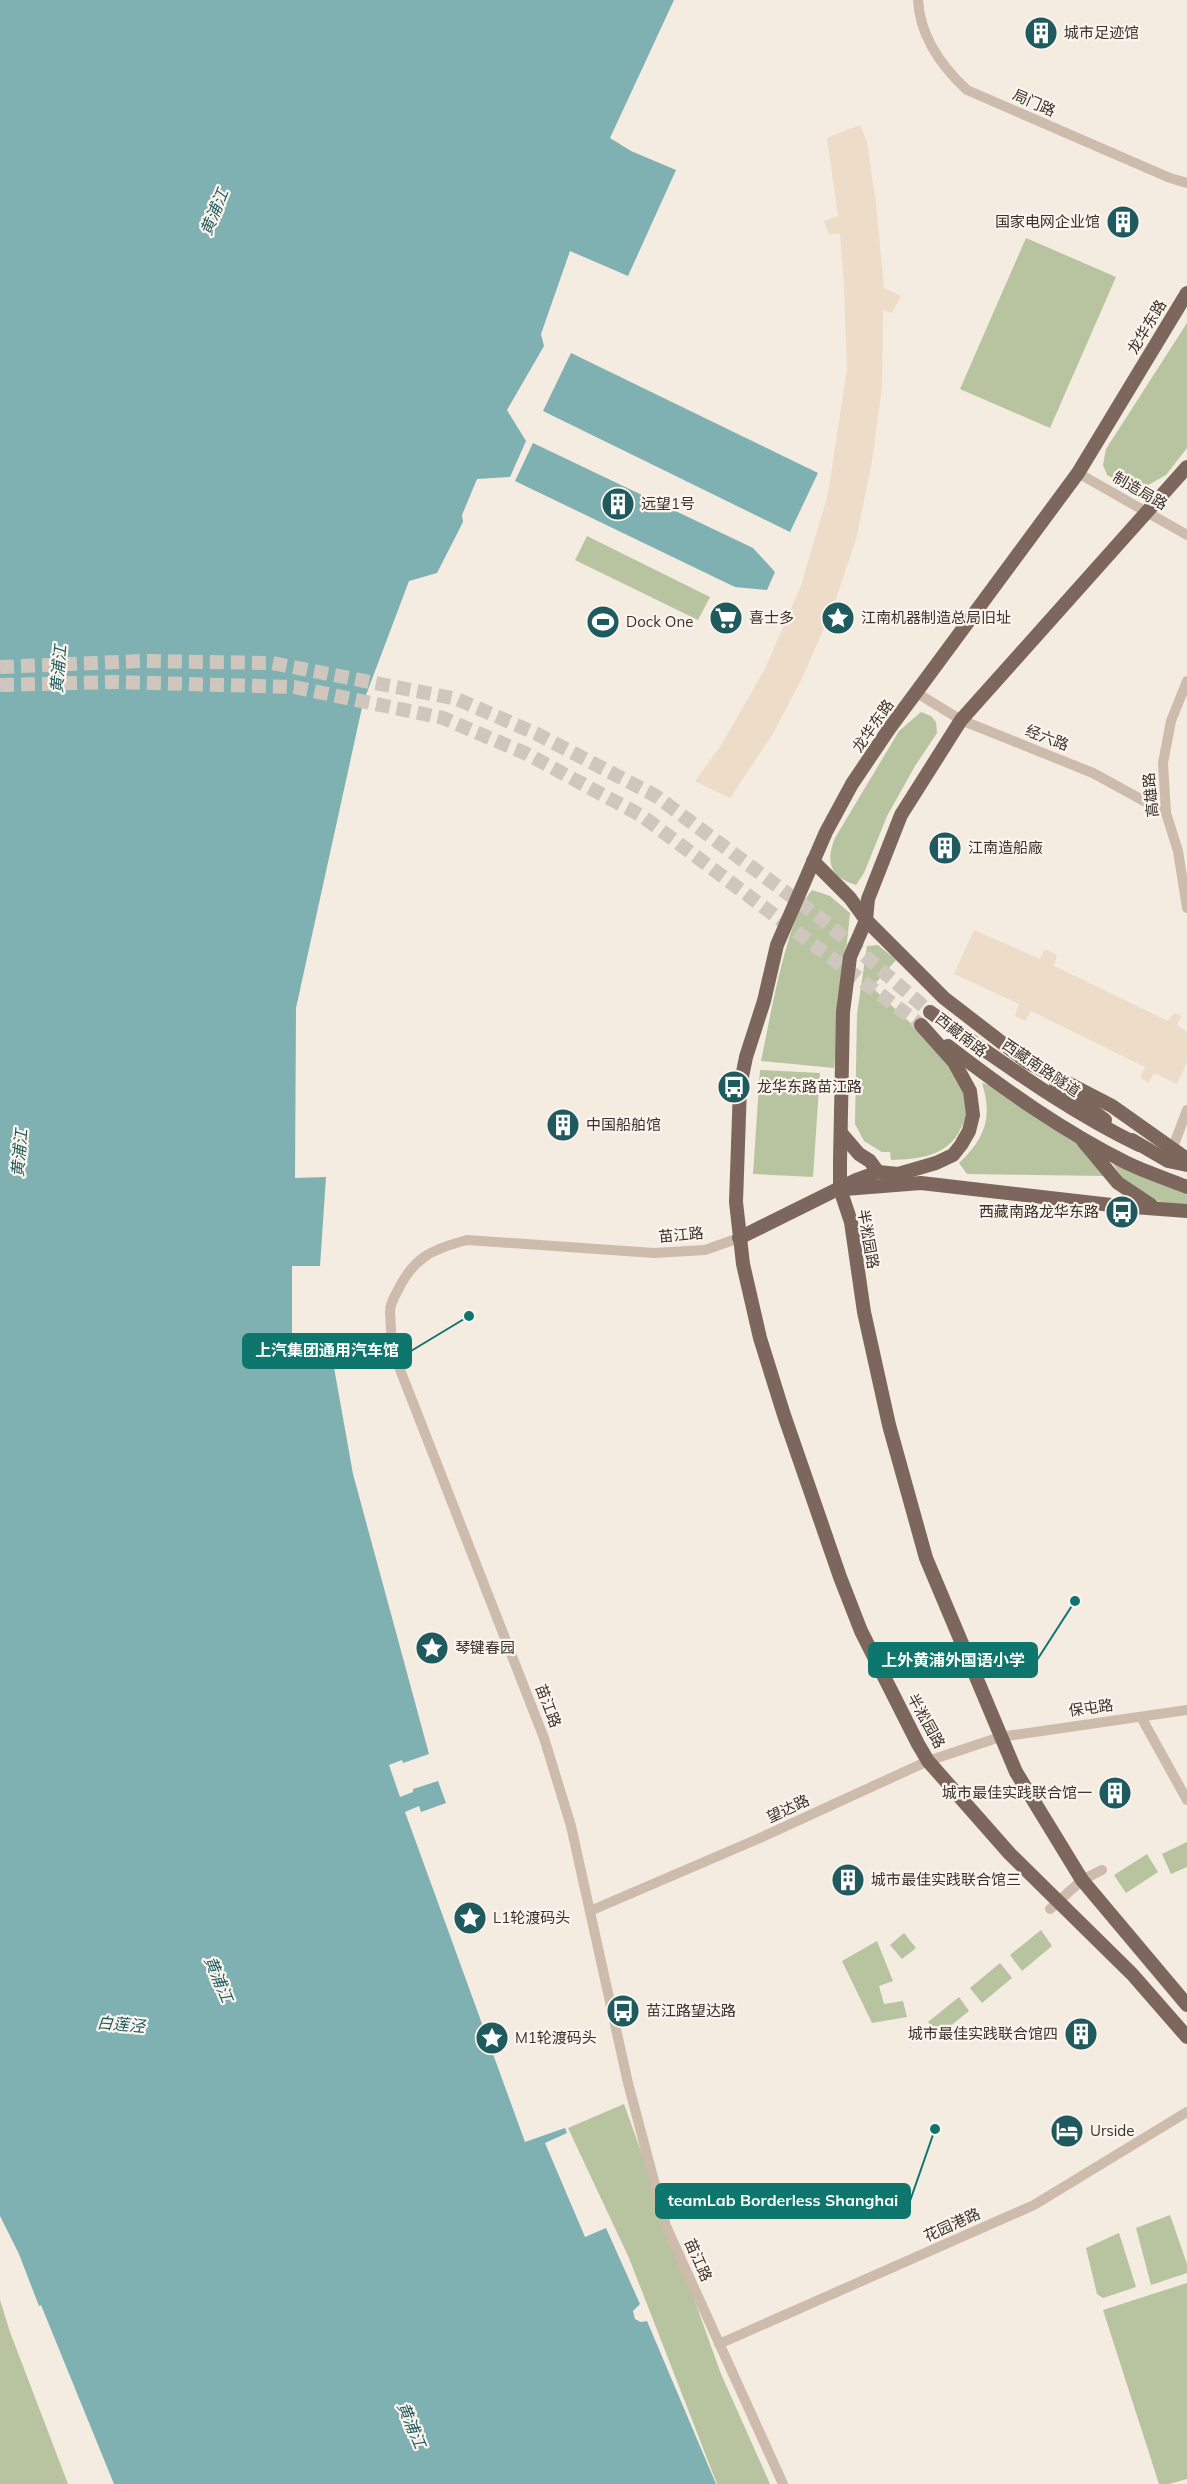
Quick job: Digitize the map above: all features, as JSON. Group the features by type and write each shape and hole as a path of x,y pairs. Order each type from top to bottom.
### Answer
{"main road":[{"name":"龙华东路","path":"739,1238 736,1202 739,1107 746,1057 764,1001 777,945 826,832 852,784 889,729 1078,473 1187,293"},
{"path":"840,1190 843,1012 850,957 866,920 868,899 901,815 961,720 1187,467"},
{"name":"西藏南路","path":"813,861 850,898 866,920 944,998 1139,1145 1187,1159"},
{"name":"西藏南路隧道","path":"930,1012 1046,1093 1104,1128 1139,1145"},
{"name":"西藏南路","path":"739,1238 840,1190 856,1180 878,1172 898,1174 936,1163 953,1155 969,1131 973,1115 970,1091 954,1062 921,1025 1005,1090 1077,1135 1128,1163 1187,1187"},
{"name":"西藏南路","path":"1027,1062 1112,1106 1170,1155 1187,1165"},
{"path":"841,1133 878,1172"},
{"path":"1077,1135 1118,1183 1156,1208"},
{"name":"西藏南路","path":"840,1190 921,1183 1120,1206 1187,1211"},
{"name":"半淞园路","path":"840,1190 851,1222 864,1312 889,1425 926,1558 1000,1737 1016,1772 1082,1880 1187,2005"},
{"name":"半淞园路","path":"739,1238 760,1338 784,1416 840,1577 861,1631 928,1761 1054,1905 1132,1974 1187,2037"}],"street":[{"name":"局门路","path":"918,0 919,18 930,45 948,72 967,90 1170,178 1187,183"},
{"name":"制造局路","path":"1078,473 1187,535"},
{"name":"高雄路","path":"1187,681 1171,721 1163,763 1166,813 1178,851 1187,908"},
{"name":"经六路","path":"917,693 961,720 1093,773 1166,813"},
{"path":"1170,1155 1187,1110"},
{"name":"苗江路","path":"739,1238 705,1250 654,1253 467,1240 439,1247 420,1258 403,1279 390,1306 392,1349 544,1738 571,1826 627,2083 666,2226 783,2484"},
{"name":"保屯路","path":"1000,1737 1187,1710"},
{"path":"1141,1717 1187,1800"},
{"name":"望达路","path":"590,1911 760,1838 928,1761 1000,1737"},
{"path":"1054,1905 1082,1880 1102,1870"},
{"name":"花园港路","path":"719,2344 1034,2205 1187,2112"}],"green space":[{"path":"1026,238 1116,277 1050,428 960,389"},
{"path":"1187,323 1187,448 1166,475 1143,488 1130,488 1107,475 1103,465 1106,449"},
{"path":"587,536 710,597 698,620 575,560"},
{"path":"921,712 931,716 936,722 937,733 915,766 887,816 864,873 856,885 847,882 835,873 830,861 835,838 899,731"},
{"path":"812,890 830,896 850,913 834,1068 761,1061 787,946 794,923"},
{"path":"878,945 896,960 872,987 926,1038 952,1067 968,1101 966,1117 955,1138 940,1151 912,1159 891,1160 890,1152 882,1152 864,1141 855,1124 857,1014 867,946"},
{"path":"760,1070 820,1073 813,1177 753,1174"},
{"path":"982,1083 993,1086 1081,1144 1106,1176 967,1174 959,1163 975,1145 984,1127 987,1106"},
{"path":"1112,1162 1120,1163 1187,1195 1187,1205 1162,1202 1143,1196 1127,1183"},
{"path":"1187,1842 1187,1867 1171,1874 1162,1854"},
{"path":"1147,1854 1158,1872 1126,1893 1114,1875"},
{"path":"1041,1930 1052,1946 1022,1971 1010,1955"},
{"path":"904,1933 916,1948 902,1959 890,1945"},
{"path":"877,1941 893,1981 879,1986 884,2004 903,2001 907,2017 872,2023 842,1961"},
{"path":"1000,1963 1012,1978 982,2003 970,1988"},
{"path":"959,1997 969,2011 939,2035 928,2022"},
{"path":"624,2104 721,2374 770,2484 717,2484 629,2258 568,2128"},
{"path":"1170,2215 1187,2264 1187,2273 1151,2285 1136,2228"},
{"path":"1119,2233 1136,2287 1103,2298 1097,2294 1086,2248"},
{"path":"1187,2283 1187,2479 1159,2484 1103,2310"},
{"path":"0,2300 10,2332 68,2484 0,2484"}],"shaded area":[{"path":"860,125 867,142 884,288 901,296 892,313 883,310 882,387 872,461 856,539 831,613 802,678 772,735 730,798 695,781 720,747 765,669 801,586 828,494 847,370 840,234 829,234 824,221 838,216 827,138"},
{"path":"974,930 1040,959 1045,949 1057,955 1054,966 1168,1021 1174,1013 1181,1016 1177,1025 1187,1032 1187,1062 1177,1084 1154,1073 1148,1083 1140,1077 1145,1067 1031,1011 1025,1021 1015,1016 1019,1004 954,974"}],"water":[{"path":"0,0 674,0 610,138 631,151 676,170 628,276 570,251 541,334 544,346 507,410 526,441 510,477 477,479 462,515 463,522 437,573 409,581 363,703 296,1008 295,1178 326,1177 320,1266 292,1266 292,1344 330,1345 353,1474 429,1754 389,1765 400,1797 413,1792 413,1789 438,1781 446,1803 421,1812 419,1806 405,1812 525,2142 565,2128 567,2133 545,2143 585,2237 606,2228 640,2304 633,2311 635,2319 641,2322 647,2321 716,2484 114,2484 41,2305 39,2306 19,2254 0,2216"},
{"path":"571,353 818,473 790,532 543,411"},
{"name":"远望1号","path":"533,443 753,548 775,572 767,590 735,587 515,481"}],"tunnel":[{"path":"0,667 142,661 272,663 457,699 537,734 656,796 823,920 930,1012"},
{"path":"0,685 116,682 294,687 443,718 527,754 642,816 921,1025"}],"place":[{"name":"城市足迹馆","path":"1041,33"},
{"name":"国家电网企业馆","path":"1123,222"},
{"name":"远望1号","path":"618,504"},
{"name":"喜士多","path":"726,618"},
{"name":"江南机器制造总局旧址","path":"838,618"},
{"name":"Dock One","path":"603,622"},
{"name":"江南造船廠","path":"945,848"},
{"name":"龙华东路苗江路","path":"734,1087"},
{"name":"中国船舶馆","path":"563,1125"},
{"name":"西藏南路龙华东路","path":"1122,1212"},
{"name":"上汽集团通用汽车馆","path":"469,1316"},
{"name":"上外黄浦外国语小学","path":"1075,1601"},
{"name":"琴键春园","path":"432,1648"},
{"name":"城市最佳实践联合馆一","path":"1115,1793"},
{"name":"城市最佳实践联合馆三","path":"848,1880"},
{"name":"L1轮渡码头","path":"470,1918"},
{"name":"苗江路望达路","path":"623,2011"},
{"name":"城市最佳实践联合馆四","path":"1081,2034"},
{"name":"M1轮渡码头","path":"492,2038"},
{"name":"teamLab Borderless Shanghai","path":"935,2129"},
{"name":"Urside","path":"1067,2131"}],"water label":[{"name":"黄浦江","path":"214,212"},
{"name":"黄浦江","path":"58,669"},
{"name":"黄浦江","path":"19,1153"},
{"name":"黄浦江","path":"219,1979"},
{"name":"白莲泾","path":"121,2024"},
{"name":"黄浦江","path":"412,2425"}]}
